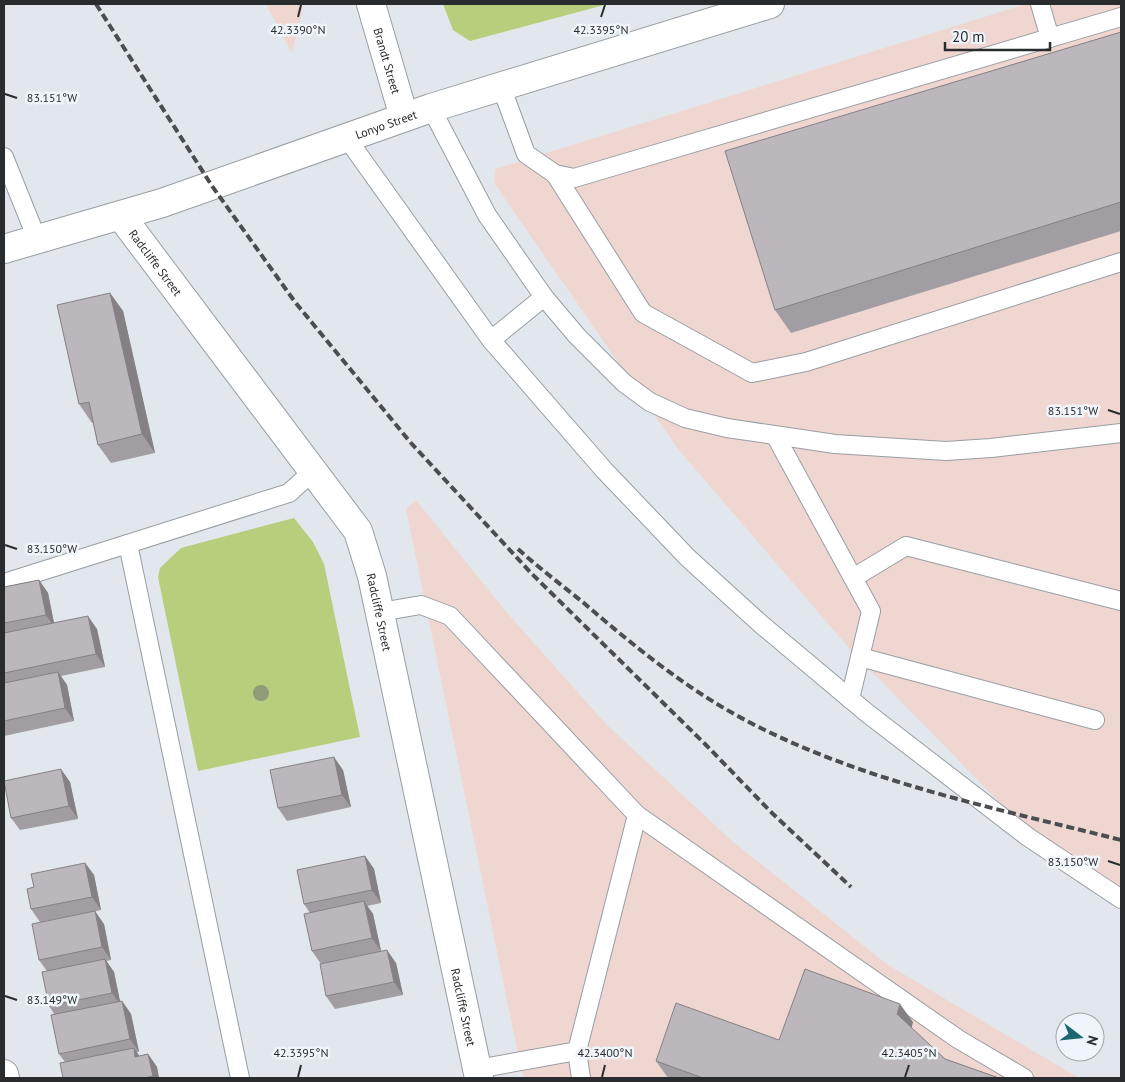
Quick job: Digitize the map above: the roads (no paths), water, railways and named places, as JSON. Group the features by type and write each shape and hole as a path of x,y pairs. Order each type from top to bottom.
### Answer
{"street":[{"name":"Brandt Street","path":"371,4 404,117"},
{"name":"Lonyo Street","path":"4,249 121,216 212,186 431,108 770,4"},
{"name":"Radcliffe Street","path":"121,216 358,531 367,553 478,1074"},
{"path":"4,1074 5,1078"}],"lane":[{"path":"1040,4 1050,38"},
{"path":"501,86 526,154 555,174 574,178 1121,17"},
{"path":"431,108 488,215 544,297 577,336 624,384 650,402 685,418 776,437 835,444 946,451 991,448 1121,433"},
{"path":"346,137 491,340 604,470 688,558 762,625 850,699 1028,837 1121,899"},
{"path":"4,157 37,239"},
{"path":"555,174 643,312 752,373 806,362 1121,262"},
{"path":"491,340 544,297"},
{"path":"776,437 871,611 850,699"},
{"path":"4,583 289,493 312,472"},
{"path":"128,544 240,1078"},
{"path":"853,578 906,546 1121,601"},
{"path":"380,612 421,605 450,616 637,815 958,1039 1024,1078"},
{"path":"860,657 1096,720"},
{"path":"581,1078 577,1051 637,815"},
{"path":"478,1074 577,1051"}],"railway":[{"path":"96,4 212,186 295,302 411,443 532,574 705,744 772,813 851,887"},
{"path":"518,549 663,667 704,696 747,721 837,761 883,777 978,804 1121,840"}]}
